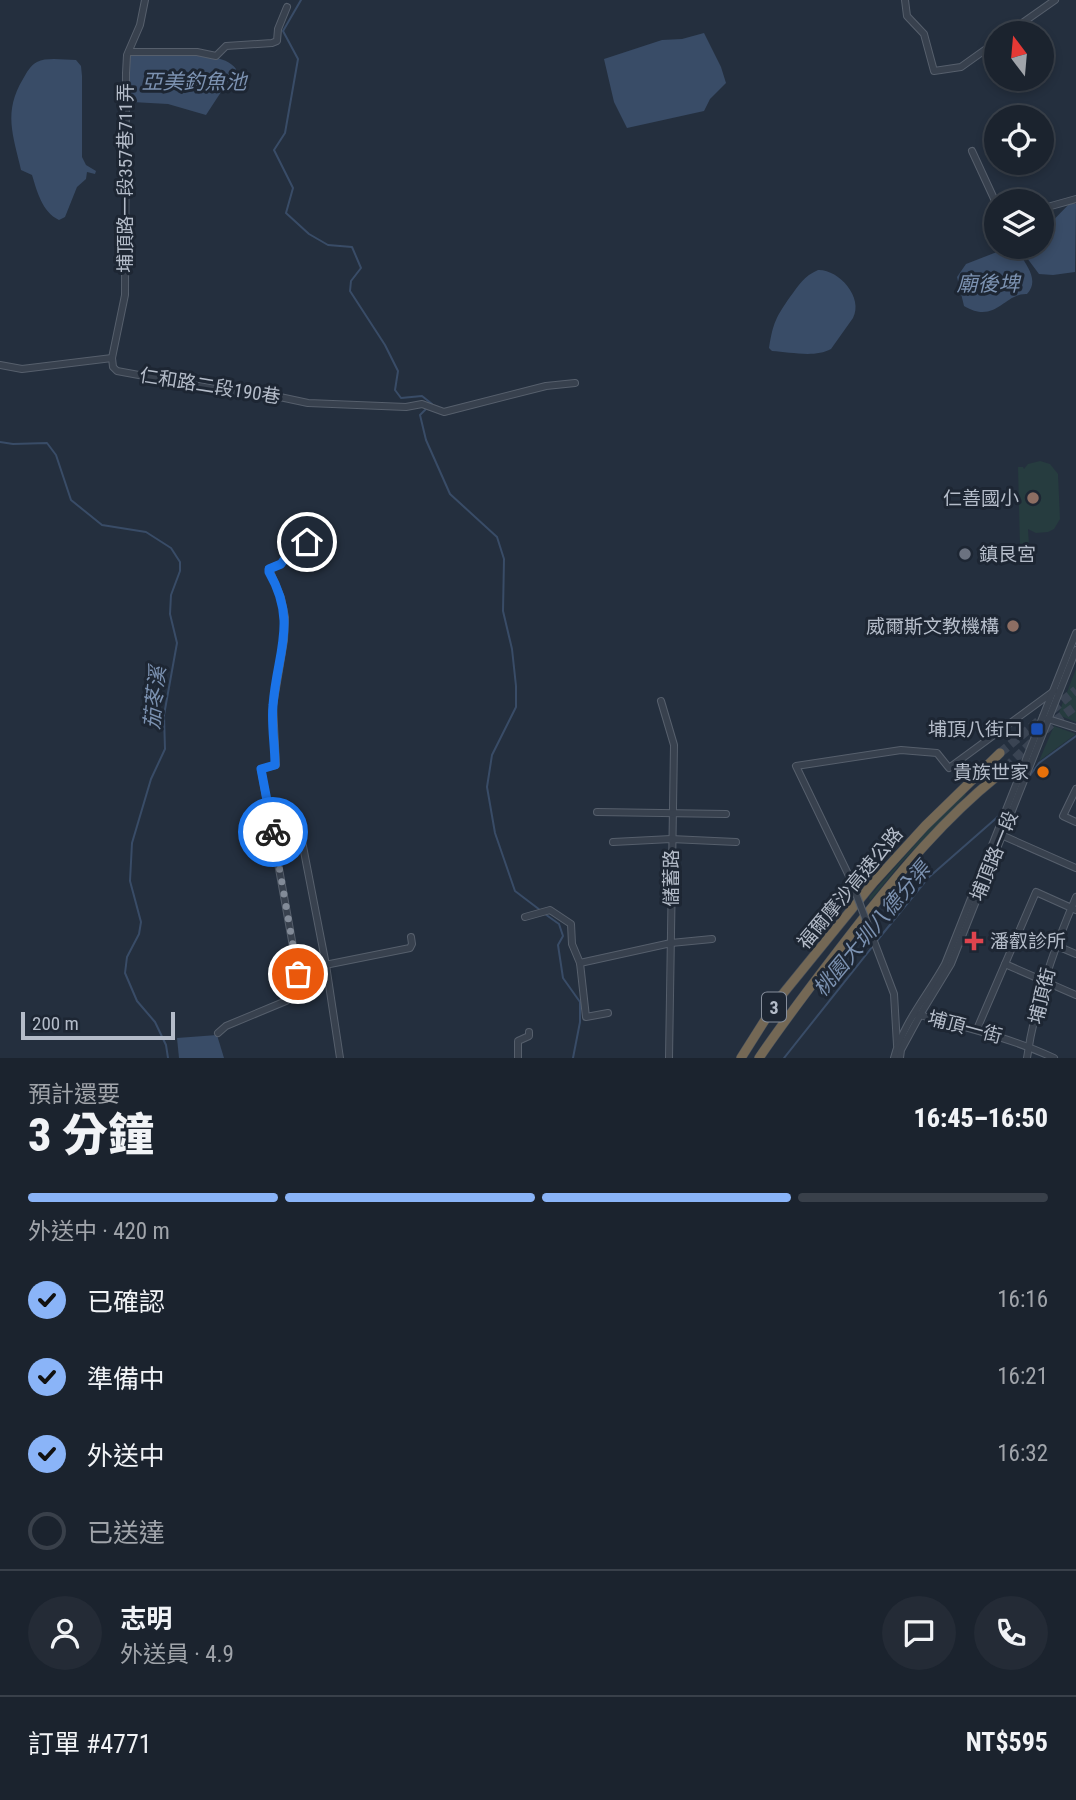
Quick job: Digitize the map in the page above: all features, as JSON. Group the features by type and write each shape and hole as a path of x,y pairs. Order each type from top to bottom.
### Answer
{"highway":[{"name":"福爾摩沙高速公路","path":"741,1058 777,1002 873,883 1000,753"},
{"name":"福爾摩沙高速公路","path":"759,1058 814,981 912,859 976,793 996,777"},
{"path":"967,786 976,793"}],"street":[{"name":"埔頂路一段357巷711弄","path":"112,358 125,295 126,73 129,52 140,24 145,0"},
{"path":"905,0 907,16 924,34 934,71 961,66 984,50"},
{"path":"1025,21 1055,0"},
{"path":"129,52 197,52 216,57 226,46 272,43 277,41 278,29 287,7"},
{"path":"972,151 990,189"},
{"path":"1054,205 1076,199"},
{"path":"0,365 22,369 112,358"},
{"name":"仁和路二段190巷","path":"112,358 113,367 117,371 226,391 261,393 308,403 406,407 417,403 444,412 546,386 575,383"},
{"path":"218,1033 226,1026 286,1001 294,995 298,974 261,769 275,765 273,706 285,617 281,598 269,569 281,564 291,550 307,542"},
{"path":"1058,688 1076,637"},
{"path":"899,1048 894,994 850,878 796,766 901,750 937,753 949,768 1058,688 1076,650"},
{"name":"埔頂路一段","path":"894,1058 945,964 1058,688"},
{"name":"儲蓄路","path":"661,701 674,745 669,1058"},
{"path":"1046,718 1076,728"},
{"path":"1076,789 1063,816 1076,822"},
{"path":"597,812 726,814"},
{"path":"1000,835 1076,868"},
{"path":"613,842 671,839 736,842"},
{"path":"302,841 326,965 340,1058"},
{"path":"977,1029 1036,892 1074,909"},
{"name":"埔頂街","path":"1027,1058 1044,981 1055,945 1074,909 1076,897"},
{"path":"525,917 550,910 573,929 572,944 580,963 586,1017 608,1013"},
{"path":"298,974 305,968 410,948 411,937"},
{"path":"580,963 671,943 712,939"},
{"path":"1055,945 1076,954"},
{"path":"1005,964 1076,995"},
{"name":"埔頂一街","path":"917,1014 977,1029 1029,1046 1054,1058"},
{"path":"518,1058 518,1041 529,1037 529,1032"},
{"name":"埔頂路一段","path":"899,1048 900,1058"}],"green space":[{"path":"1040,461 1050,464 1058,474 1060,519 1054,529 1048,532 1036,533 1028,529 1029,545 1020,546 1018,467 1024,469 1028,464"},
{"path":"1076,669 1076,722 1058,715"},
{"path":"1054,726 1076,734 1039,761"},
{"path":"965,793 870,901 869,897 942,814"}],"water":[{"path":"704,33 726,83 710,99 704,111 627,128 614,102 604,59 662,40 682,39"},
{"name":"亞美釣魚池","path":"130,56 209,56 230,63 236,69 206,115 168,104 132,102 128,96"},
{"path":"41,60 76,60 81,66 82,76 82,157 86,165 96,171 95,174 87,172 86,179 77,187 65,217 59,220 44,206 32,175 21,170 11,113 17,91 27,72 35,64"},
{"name":"廟後埤","path":"1071,202 1076,204 1075,272 1039,274 1028,259 1054,259 1054,220"},
{"name":"廟後埤","path":"984,257 1023,259 1032,278 1031,289 1027,294 1012,298 992,310 975,311 964,306 957,277 966,264"},
{"path":"818,270 833,274 847,286 855,302 853,318 831,349 825,352 802,354 772,351 769,348 770,339 778,315 802,281"},
{"path":"217,1035 224,1058 179,1058 177,1038"}],"waterway":[{"path":"301,0 283,31 298,59 285,133 274,150 293,188 286,213 309,234 328,245 352,247 361,268 351,281 350,291 385,345 398,371 395,390 401,398 422,396 432,404"},
{"path":"428,407 420,415 426,440 450,494 497,537 504,559 503,611 512,649 516,707 492,755 487,787 495,833 515,891 540,910"},
{"name":"茄苳溪","path":"0,442 47,443 56,455 71,500 102,525 146,532 171,548 180,562 180,571 171,595 170,614 177,643 164,715 165,749 151,779 132,843 130,881 141,922 139,934 127,957 125,973 137,1001 155,1022 166,1045 168,1058"},
{"name":"桃園大圳八德分渠","path":"1028,778 1039,763 1076,736"},
{"name":"桃園大圳八德分渠","path":"876,942 928,878 1001,814"},
{"path":"545,914 559,924 563,936 558,945 563,978 580,1002 580,1022 573,1058"},
{"name":"桃園大圳八德分渠","path":"784,1058 873,946"}],"tunnel":[{"path":"1000,753 1076,690"},
{"path":"996,777 1052,723 1076,706"}],"way so far":[{"path":"273,832 298,974"}],"place":[{"name":"仁善國小","path":"1033,498"},
{"name":"鎮艮宮","path":"965,554"},
{"name":"威爾斯文教機構","path":"1013,626"},
{"name":"埔頂八街口","path":"1037,729"},
{"name":"貴族世家","path":"1043,772"},
{"name":"潘叡診所","path":"974,941"}],"route":[{"path":"273,832 261,769 275,765 273,706 285,617 281,598 269,569 281,564 291,550 307,542"}]}
